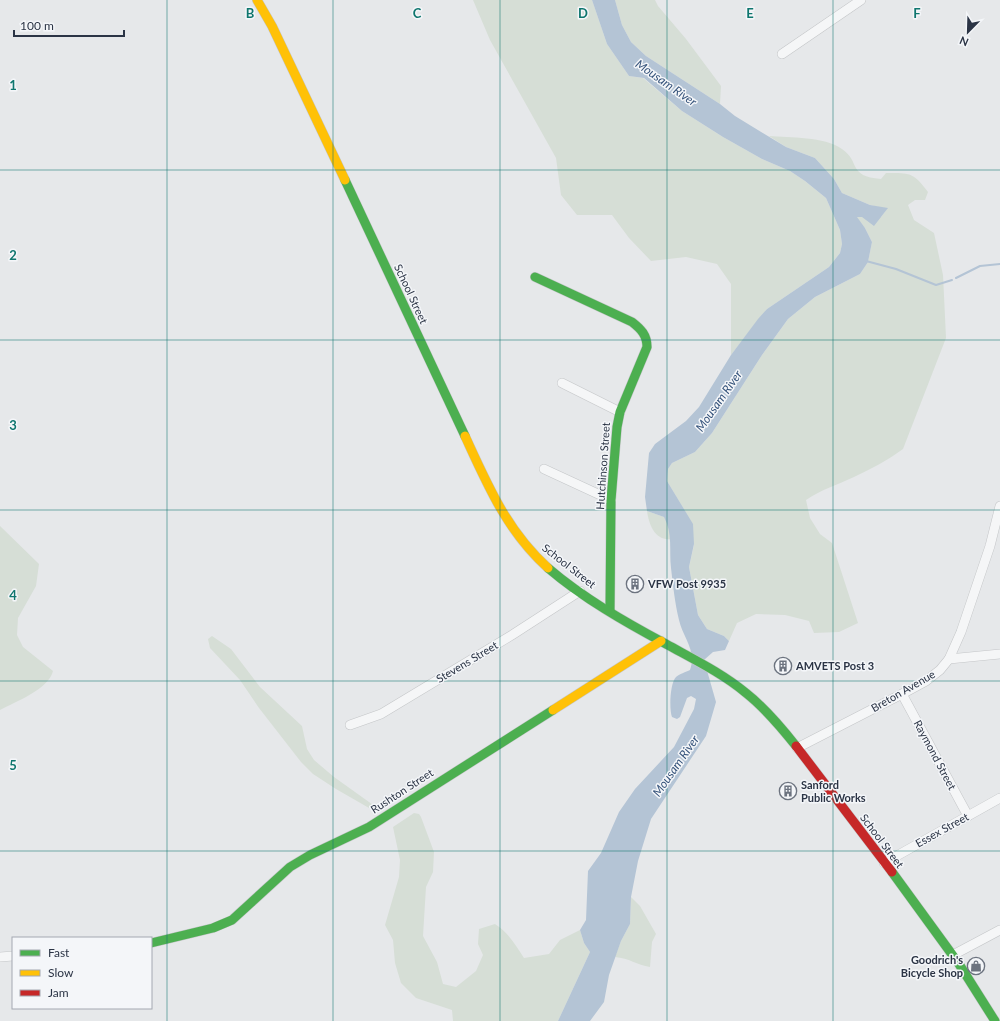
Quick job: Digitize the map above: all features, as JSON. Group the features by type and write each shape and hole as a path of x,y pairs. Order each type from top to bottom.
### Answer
{"street":[{"name":"School Street","path":"257,0 272,26 313,112 500,510 517,535 535,555 580,591 661,641 706,666 736,685 757,702 797,748 953,955 994,1021"},
{"path":"782,54 861,0"},
{"name":"Hutchinson Street","path":"535,277 632,322 646,334 647,347 620,412 614,449 610,610"},
{"path":"562,383 620,412"},
{"path":"544,469 612,500"},
{"name":"Breton Avenue","path":"797,748 926,681 940,670 949,659 960,632 985,560 1000,506"},
{"name":"Stevens Street","path":"350,725 380,714 512,635 580,591"},
{"name":"Rushton Street","path":"152,944 213,928 232,920 262,895 290,867 310,855 369,827 661,641"},
{"path":"949,659 1000,654"},
{"name":"Raymond Street","path":"902,694 968,816"},
{"name":"Essex Street","path":"884,863 1000,798"},
{"path":"953,955 1000,930"},
{"path":"0,957 12,956"}],"shaded area":[{"path":"473,0 592,0 607,44 629,76 643,78 682,111 723,137 762,159 790,171 826,198 840,230 842,244 840,253 829,267 767,309 731,355 731,284 717,264 686,257 651,261 629,238 612,215 577,215 561,195 556,158 490,40"},
{"path":"615,0 655,0 658,6 686,39 721,86 720,104 646,56 631,42 622,25"},
{"path":"769,136 807,138 826,142 835,145 848,154 856,168 863,175 881,179 886,173 901,173 914,177 923,185 928,192 925,200 915,200 908,205 914,220 934,233 943,275 946,338 903,449 873,468 824,490 806,500 810,518 820,534 832,543 858,623 839,632 814,633 809,621 785,615 756,614 737,623 729,641 724,636 707,629 698,615 689,567 694,545 686,513 667,481 668,469 672,463 695,452 712,433 762,355 788,319 815,297 860,274 868,262 872,242 865,228 856,217 881,217 887,209 870,205 842,193 834,179 815,158 786,147"},
{"path":"647,511 664,517 669,526 671,539 665,539 657,535 651,527"},
{"path":"0,526 39,564 36,586 18,618 17,635 23,647 53,671 45,684 31,694 0,710"},
{"path":"212,636 231,649 260,687 302,726 307,749 314,760 334,777 376,807 376,812 313,774 301,762 259,708 240,680 210,648 208,639"},
{"path":"414,813 419,814 421,817 434,852 433,872 426,887 423,936 437,962 443,984 456,987 476,971 483,955 478,944 479,929 495,924 500,927 515,944 524,958 549,954 560,940 580,930 584,943 590,952 558,1021 453,1021 452,1010 416,998 401,983 395,963 393,940 385,925 399,877 400,860 393,827"},
{"path":"631,897 640,906 656,934 652,942 650,967 615,957 630,924"}],"water":[{"name":"Mousam River","path":"592,0 615,0 622,25 631,42 646,56 720,104 735,116 786,147 815,158 834,179 842,193 870,205 888,208 874,226 862,217 857,217 865,228 872,242 868,262 860,274 815,297 788,319 762,355 712,433 695,452 672,463 668,469 667,481 693,524 694,544 689,567 698,615 707,629 724,636 729,641 725,650 713,652 704,660 716,702 706,736 651,819 638,861 631,897 630,924 621,941 609,975 604,1002 590,1021 558,1021 590,952 584,943 580,930 586,920 588,871 601,853 619,812 635,789 674,747 694,709 696,699 691,696 687,698 680,717 677,719 672,717 670,702 672,685 676,677 690,670 692,656 676,608 671,568 670,536 667,523 664,517 647,511 645,497 649,453 655,444 686,421 699,407 731,355 767,309 829,267 840,253 842,244 840,230 826,198 805,181 790,171 762,159 723,137 682,111 644,78 629,76 607,44"}],"waterway":[{"path":"866,261 896,269 936,285 952,280"},
{"path":"956,278 980,266 1000,264"}],"traffic: fast":[{"path":"345,180 465,436"},
{"path":"535,277 632,322 641,330 646,339 647,347 620,412 617,427 611,500 610,610"},
{"path":"548,568 561,579 605,609 707,667 737,686 766,711 796,746"},
{"path":"152,943 213,928 232,920 290,867 310,855 369,827 553,710"},
{"path":"892,872 959,964 995,1021"}],"traffic: slow":[{"path":"257,0 272,26 345,180"},
{"path":"465,436 482,473 510,523 521,539 548,568"},
{"path":"553,710 661,641"}],"traffic: jam":[{"path":"796,746 892,872"}],"place":[{"name":"VFW Post 9935","path":"635,584"},
{"name":"AMVETS Post 3","path":"783,666"},
{"name":"Sanford Public Works","path":"788,791"},
{"name":"Goodrich's Bicycle Shop","path":"976,966"}]}
